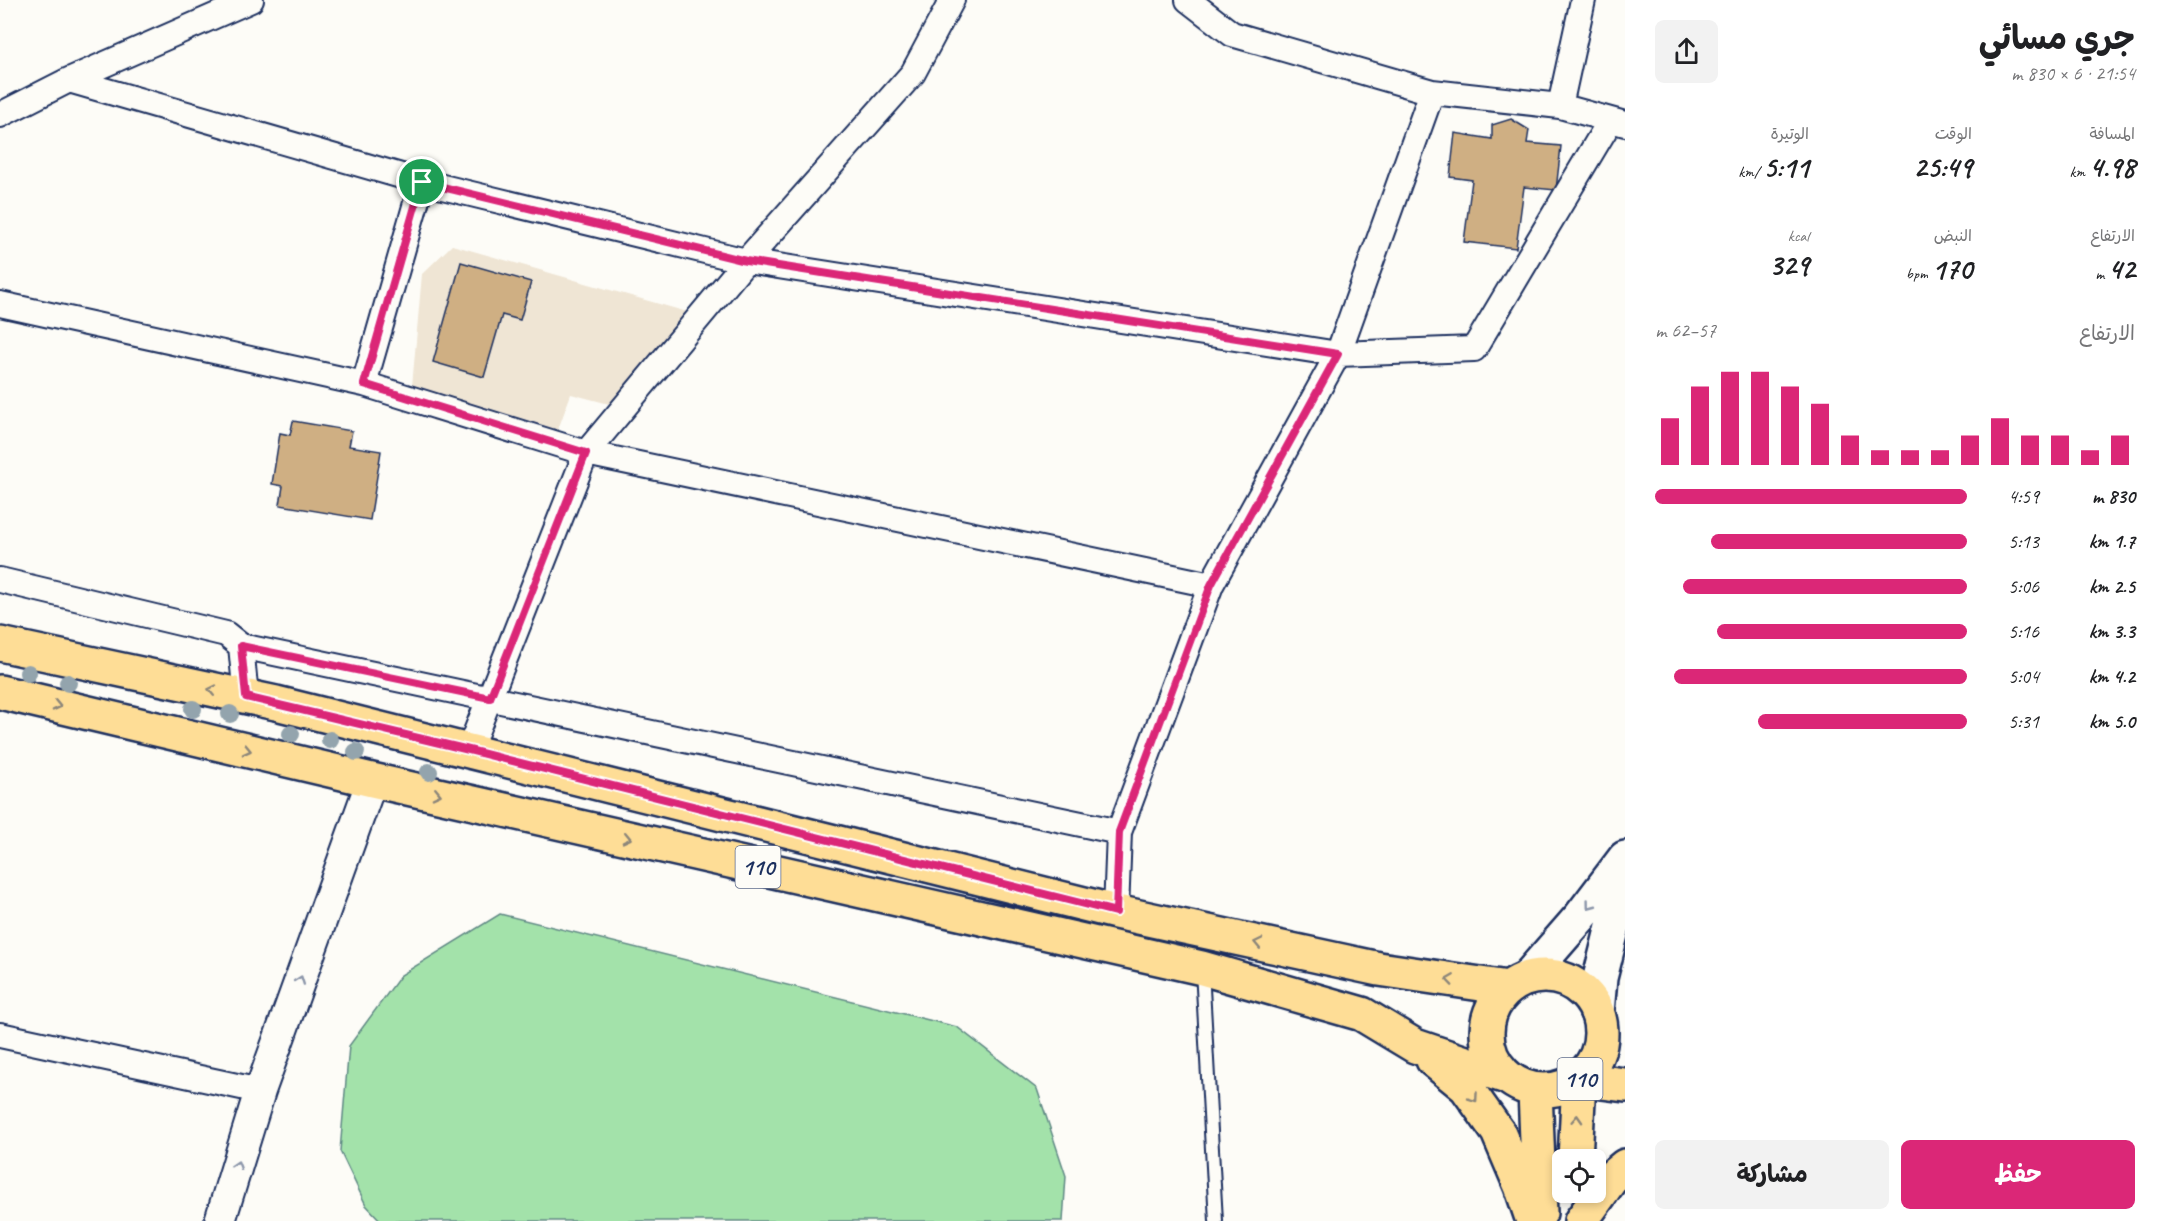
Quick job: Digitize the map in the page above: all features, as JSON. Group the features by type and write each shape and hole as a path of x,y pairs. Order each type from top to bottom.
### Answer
{"main road":[{"name":"110","path":"0,644 246,697 469,750 1116,912 1379,969 1517,983 1546,975 1566,980 1611,1017 1601,1028 1600,1046 1593,1064 1579,1079 1554,1090 1535,1091 1521,1087 1504,1076 1415,1046 1362,1014 1202,968 372,780 0,692"},
{"path":"1504,1076 1494,1064 1487,1046 1486,1025 1495,1003 1581,916 1625,858"},
{"path":"1611,1017 1600,978 1625,878"},
{"path":"1415,1046 1466,1087 1498,1132 1533,1221"},
{"name":"110","path":"1579,1079 1625,1084"},
{"path":"1576,1149 1579,1079"},
{"path":"1535,1091 1541,1221"},
{"path":"1581,1221 1614,1175 1625,1166"},
{"path":"1573,1203 1574,1221"}],"street":[{"path":"0,116 69,80 251,0"},
{"path":"469,750 586,453 746,261 913,73 952,0"},
{"path":"69,80 422,182 746,261 1338,354 1474,349 1617,122 1560,106 1431,92 1232,34 1188,0"},
{"path":"1560,106 1583,0"},
{"path":"1116,912 1119,832 1211,585 1338,354 1431,92"},
{"path":"364,384 422,182"},
{"path":"0,304 364,384 586,453 1211,585"},
{"path":"0,580 226,634 241,646 1119,832"},
{"path":"241,646 246,697"},
{"path":"220,1221 260,1091 372,780"},
{"path":"0,1035 260,1091"}],"lane":[{"path":"1202,968 1216,1221"}],"shaded area":[{"path":"452,245 712,319 632,410 571,394 553,443 433,421 412,386 422,274"}],"green space":[{"path":"500,914 957,1027 1037,1089 1066,1176 1063,1221 381,1221 366,1205 340,1151 349,1046 401,975"}],"building":[{"path":"1511,119 1529,130 1527,143 1561,146 1556,190 1524,187 1516,248 1464,242 1472,180 1450,177 1455,133 1492,139 1492,125"},
{"path":"461,262 531,282 520,320 502,315 484,377 433,362"},
{"path":"293,421 352,431 349,446 381,451 370,520 280,505 283,486 272,484 280,433 290,435"}],"route":[{"path":"422,182 746,261 1338,354 1211,585 1119,832 1116,912 469,750 246,697 241,646 490,698 586,453 364,384 422,182"}]}
